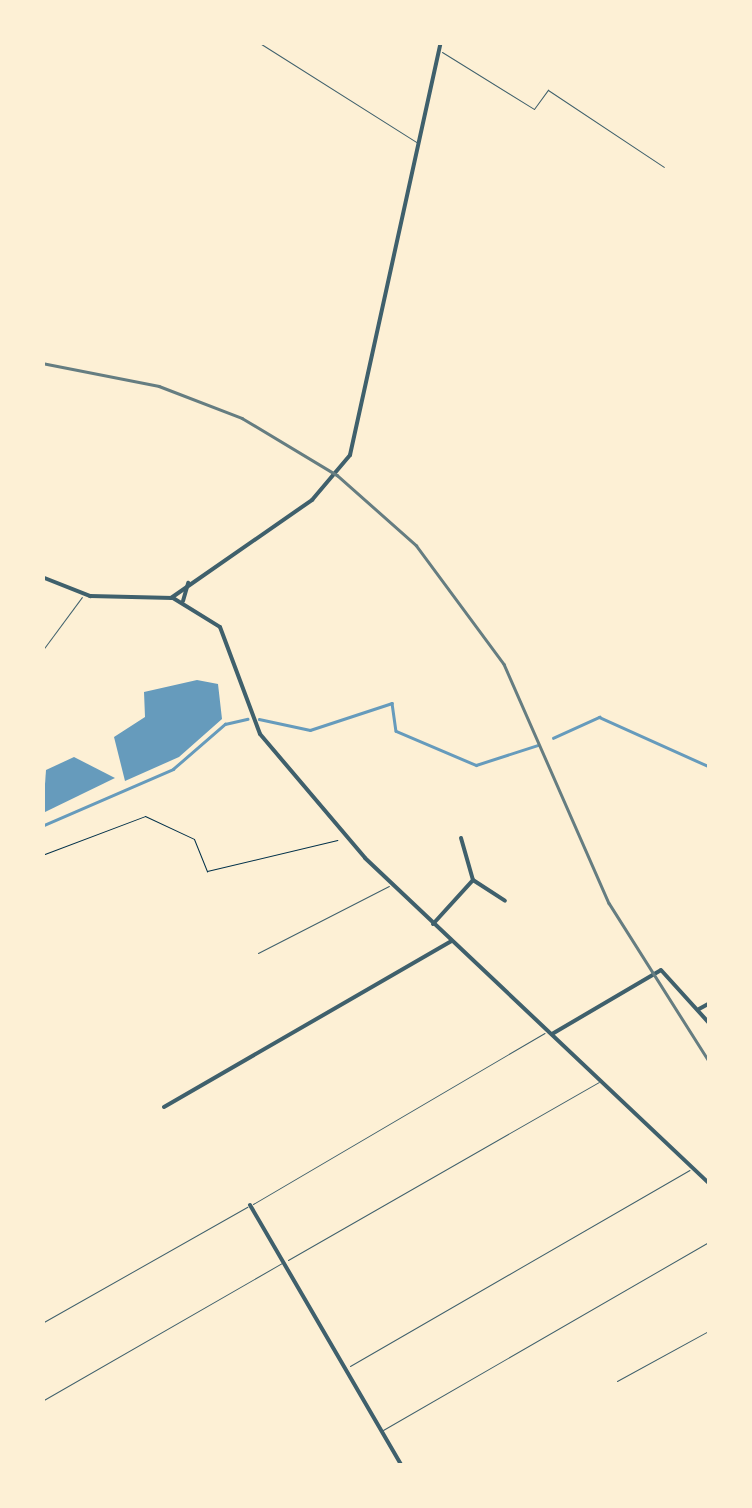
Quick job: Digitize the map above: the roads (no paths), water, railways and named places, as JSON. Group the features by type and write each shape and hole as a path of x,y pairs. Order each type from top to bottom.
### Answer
{"street":[{"path":"171,598 337,476 358,430 441,42"},
{"path":"42,576 84,595 183,601 227,635 260,734 347,835 433,924 710,1184"},
{"path":"183,601 188,584"},
{"path":"461,838 473,880 505,901"},
{"path":"433,924 473,880"},
{"path":"164,1107 452,941"},
{"path":"549,1032 661,970 710,1024"},
{"path":"699,1009 710,1003"},
{"path":"250,1205 402,1466"}],"lane":[{"path":"258,42 418,143"},
{"path":"439,51 534,110 548,90 664,167"},
{"path":"42,652 84,595"},
{"path":"258,953 392,884"},
{"path":"42,1323 549,1032"},
{"path":"42,1402 600,1082"},
{"path":"346,1369 691,1167"},
{"path":"382,1431 710,1242"},
{"path":"617,1382 710,1330"}],"water":[{"path":"197,680 218,684 222,719 179,757 125,781 114,737 145,717 144,692"},
{"path":"74,757 115,778 43,813 46,770"}],"waterway":[{"path":"259,719 310,730 392,703 396,731 476,765 538,745"},
{"path":"553,738 599,717 710,767"},
{"path":"42,826 173,769 225,724 247,719"}],"railway":[{"path":"42,363 159,386 242,418 337,475 416,545 504,664 609,903 710,1063"}]}
